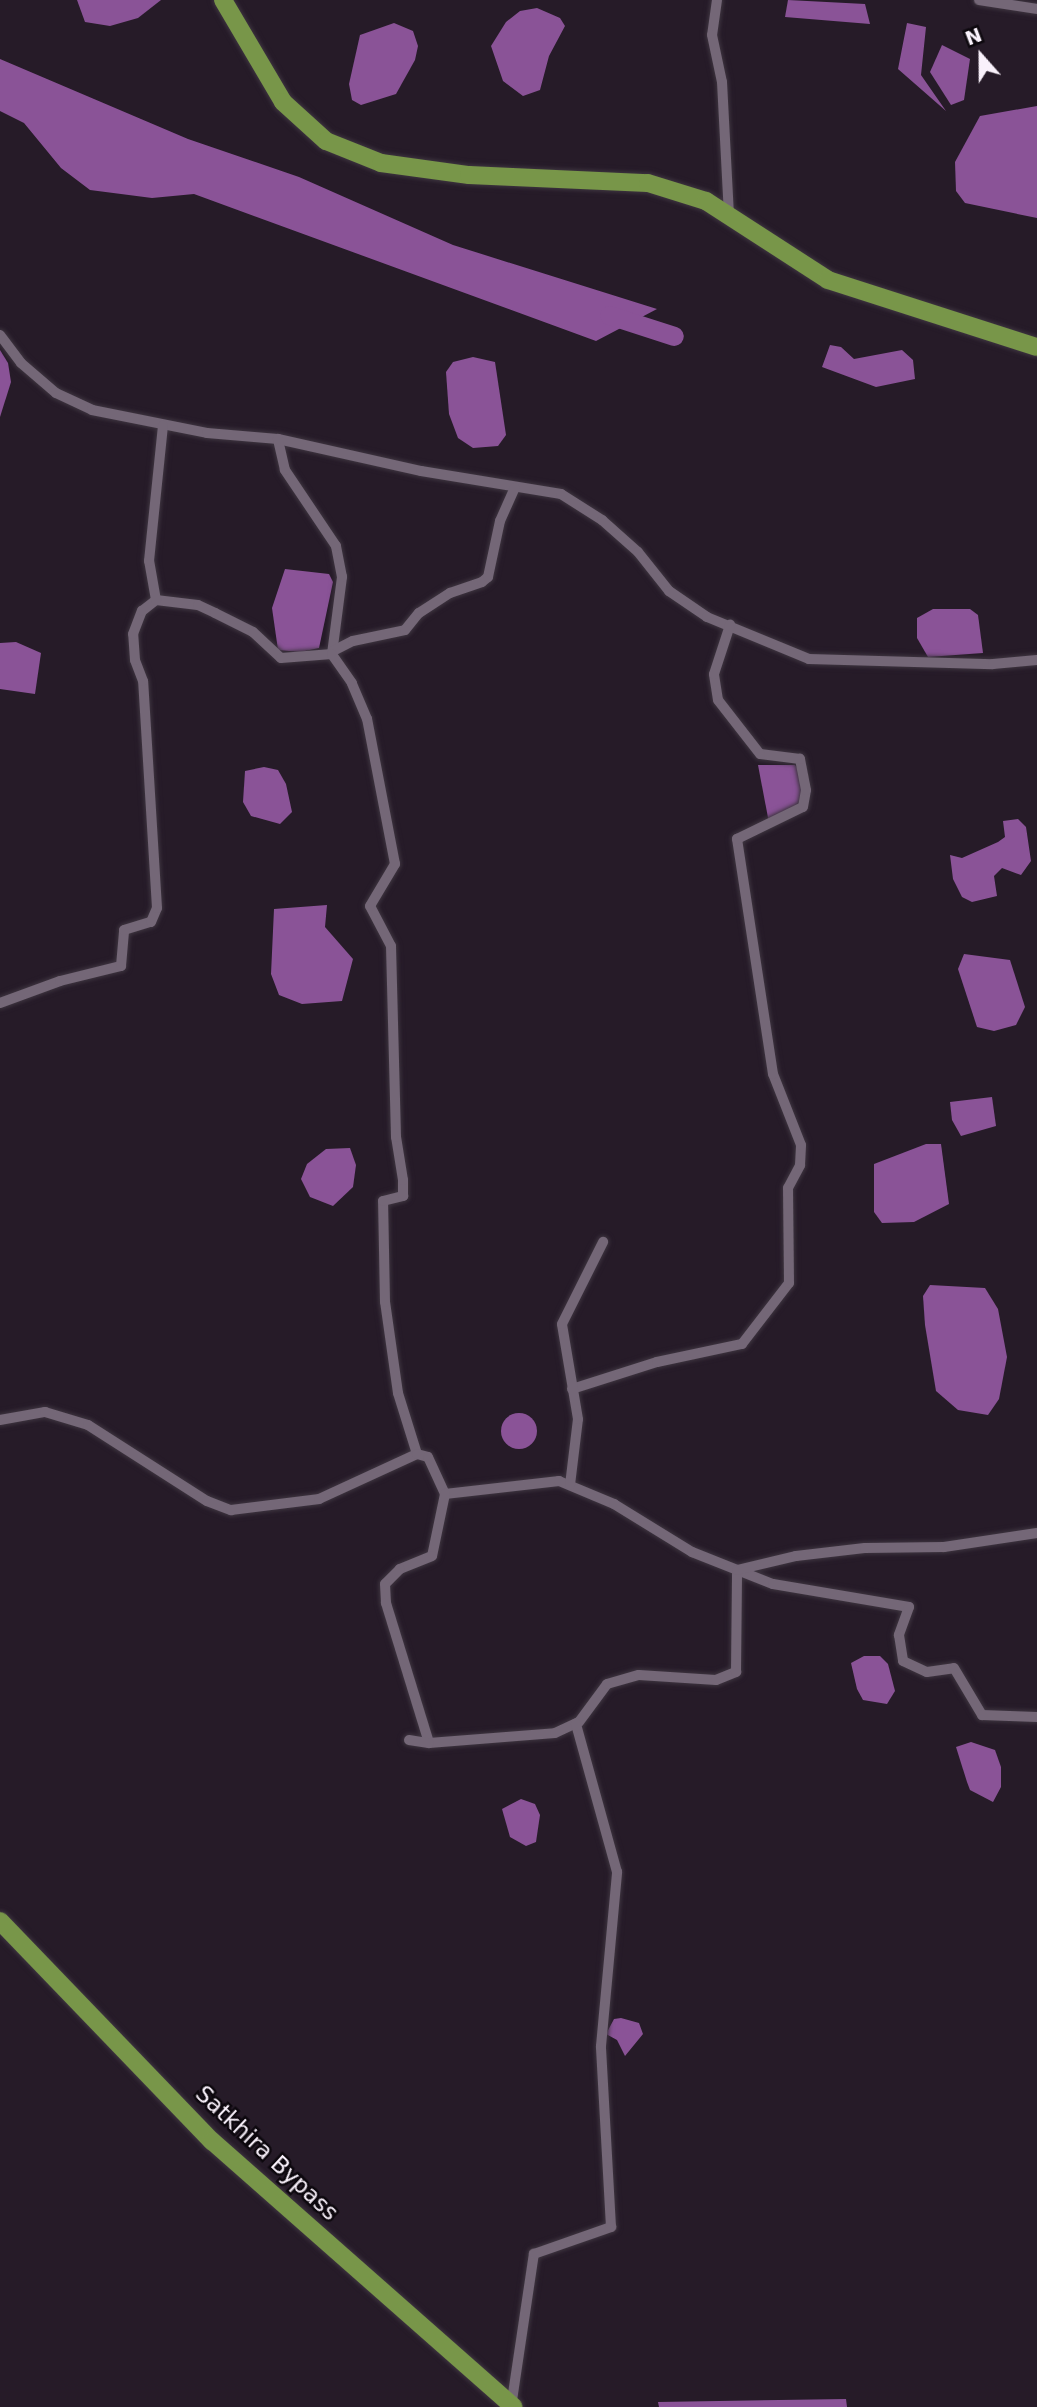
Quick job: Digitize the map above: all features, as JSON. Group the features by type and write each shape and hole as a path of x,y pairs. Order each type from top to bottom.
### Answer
{"highway":[{"path":"223,0 283,102 326,141 381,163 469,175 648,183 706,201 828,280 1037,347"},
{"name":"Satkhira Bypass","path":"0,1921 212,2141 512,2406"}],"street":[{"path":"716,0 712,35 722,82 729,215"},
{"path":"979,0 1037,9"},
{"path":"0,335 21,363 56,393 92,410 163,426 278,439 515,488 561,494 638,552 669,591 707,617 809,659 993,664 1037,660"},
{"path":"156,600 149,561 163,426"},
{"path":"278,439 285,470 336,546 342,577 332,652 352,683 367,719 395,864 370,906 391,946 396,1137 402,1180 402,1196 383,1201 385,1302 398,1393 417,1454"},
{"path":"0,1003 60,981 121,966 124,930 151,922 157,908 143,681 135,660 133,634 142,611 156,600 198,606 253,632 281,658 332,652 354,641 405,630 419,614 450,593 482,582 488,577 499,522 515,488"},
{"path":"572,1389 657,1362 742,1344 789,1283 788,1188 800,1165 801,1145 773,1074 737,839 803,807 806,790 800,759 760,754 718,700 713,674 730,625"},
{"path":"570,1485 578,1419 562,1324 603,1242"},
{"path":"0,1420 45,1412 88,1425 207,1501 231,1510 319,1499 417,1454 428,1457 445,1494 432,1556 400,1569 385,1584 386,1603 429,1743"},
{"path":"445,1494 559,1481 614,1504 692,1552 773,1584 909,1607 899,1635 903,1661 927,1672 954,1668 982,1715 1037,1717"},
{"path":"737,1570 796,1556 865,1548 944,1547 1037,1533"},
{"path":"409,1740 429,1743 555,1733 576,1724 607,1684 639,1675 716,1680 736,1672 737,1570"},
{"path":"512,2406 534,2254 611,2227 602,2121 601,2046 617,1872 576,1724"}],"shaded area":[{"path":"77,0 161,0 138,18 110,26 85,22"},
{"path":"788,0 865,4 870,24 785,17"},
{"path":"537,8 560,18 565,26 549,56 540,90 523,96 503,81 491,46 506,22 520,11"},
{"path":"394,23 413,31 418,46 415,60 396,94 361,105 352,100 349,84 360,35"},
{"path":"907,23 926,27 921,75 946,111 898,69"},
{"path":"942,45 970,59 964,100 951,105 930,72"},
{"path":"0,59 188,139 299,177 453,245 657,309 596,341 194,194 152,198 90,190 61,168 24,123 0,111"},
{"path":"1037,106 1037,218 965,203 956,191 955,162 980,116"},
{"path":"830,345 841,347 854,359 902,350 913,360 915,379 876,387 822,367"},
{"path":"0,350 8,363 11,382 0,417"},
{"path":"473,357 495,362 506,435 498,446 473,448 458,438 449,414 446,372 453,362"},
{"path":"285,569 329,574 333,582 319,648 300,652 278,650 272,608"},
{"path":"933,609 970,609 978,615 983,653 928,657 917,638 917,618"},
{"path":"16,642 41,653 35,694 0,689 0,643"},
{"path":"758,765 795,765 799,770 802,799 789,815 769,823"},
{"path":"264,767 278,770 286,784 292,812 280,824 251,816 243,802 245,771"},
{"path":"1018,819 1026,827 1031,861 1021,875 1002,868 994,876 997,896 972,902 962,897 953,879 950,855 962,858 998,842 1005,837 1003,821"},
{"path":"327,905 325,927 353,959 342,1001 302,1004 279,995 271,974 274,909"},
{"path":"964,954 1010,960 1025,1007 1016,1025 994,1031 977,1027 958,969"},
{"path":"992,1097 996,1126 961,1136 952,1120 950,1102"},
{"path":"926,1144 941,1144 949,1204 914,1222 882,1223 874,1212 874,1164"},
{"path":"350,1148 356,1165 353,1187 333,1206 310,1197 301,1179 307,1164 326,1149"},
{"path":"930,1285 985,1288 998,1309 1007,1357 999,1399 988,1415 958,1410 936,1391 923,1296"},
{"path":"519,1413 532,1418 537,1431 532,1444 519,1449 506,1444 501,1431 506,1418"},
{"path":"864,1656 880,1656 888,1664 895,1691 887,1704 863,1700 857,1689 851,1663"},
{"path":"971,1742 995,1750 1001,1767 1001,1787 993,1802 970,1790 967,1782 956,1747"},
{"path":"521,1799 535,1804 540,1815 536,1842 526,1846 510,1837 502,1809"},
{"path":"614,2019 639,2023 643,2034 625,2056 617,2040 606,2034"},
{"path":"846,2399 847,2407 659,2407 658,2402"}],"waterway":[{"path":"609,315 674,336"}]}
